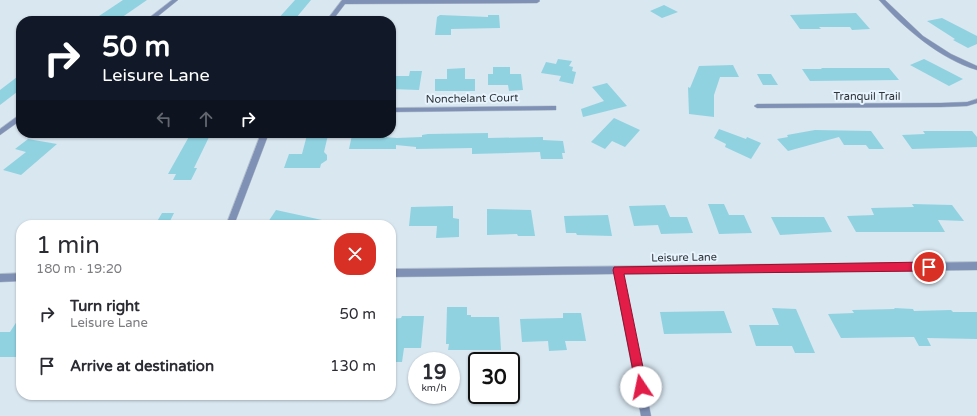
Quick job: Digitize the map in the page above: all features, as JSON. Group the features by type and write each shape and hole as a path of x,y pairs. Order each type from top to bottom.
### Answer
{"street":[{"path":"154,16 175,0"},
{"path":"882,0 920,37 949,55 977,68"},
{"path":"333,16 344,1 537,1"},
{"name":"Tranquil Trail","path":"757,106 941,105 967,104 977,101"},
{"name":"Nonchelant Court","path":"396,110 554,108"},
{"path":"0,133 16,121"},
{"path":"232,220 263,138"},
{"name":"Leisure Lane","path":"396,273 977,266"},
{"path":"618,270 646,416"},
{"path":"0,278 16,277"}],"building":[{"path":"123,0 147,0 124,16 99,16"},
{"path":"295,0 311,0 298,16 281,16"},
{"path":"664,5 678,12 662,18 650,11"},
{"path":"856,13 870,29 852,30 850,27 819,27 821,29 800,29 790,15"},
{"path":"440,15 488,17 488,15 499,15 500,28 451,29 451,35 435,35 437,17"},
{"path":"942,18 977,36 977,44 968,48 953,40 955,39 927,21"},
{"path":"558,59 572,61 569,66 573,67 572,71 576,72 573,84 559,81 561,76 541,73 546,62 556,64"},
{"path":"924,59 963,79 949,86 910,65"},
{"path":"733,65 739,77 720,77 714,95 714,117 689,114 688,87 690,88 699,66"},
{"path":"493,67 510,67 510,74 521,74 523,90 509,91 508,85 488,85 488,74 493,74"},
{"path":"465,68 465,79 475,79 475,91 435,91 435,79 447,79 447,69"},
{"path":"821,68 889,68 899,80 810,81 802,69 822,69"},
{"path":"410,71 422,71 419,90 396,89 396,76 409,76"},
{"path":"757,74 771,74 778,85 763,85"},
{"path":"16,78 16,93 0,105 0,90"},
{"path":"607,83 627,106 583,117 581,109 604,101 592,87"},
{"path":"614,118 640,130 625,147 612,141 605,149 591,142"},
{"path":"719,129 746,139 747,137 761,143 751,159 725,147 726,144 714,138"},
{"path":"815,130 871,131 884,149 869,149 866,145 844,145 839,137 788,151 777,139 788,137 787,135"},
{"path":"923,131 972,131 977,137 977,147 912,149 902,135 925,134"},
{"path":"488,133 488,138 543,137 543,140 563,141 565,153 562,153 563,159 541,159 540,152 472,154 472,148 416,149 416,147 396,145 396,149 349,149 351,138 422,137 422,135"},
{"path":"188,138 209,138 194,168 197,168 191,180 173,180 176,174 168,174"},
{"path":"306,138 327,138 324,152 327,155 327,160 321,164 320,168 284,168 289,154 302,154"},
{"path":"28,139 57,144 21,175 3,170 26,152 15,149"},
{"path":"708,204 724,204 729,215 744,215 752,233 719,234"},
{"path":"912,204 952,205 964,221 938,220 945,232 856,232 847,216 874,215 871,208 914,207"},
{"path":"665,205 670,217 687,217 693,233 661,234 658,225 634,226 629,206"},
{"path":"453,206 453,218 459,219 459,237 436,238 437,226 409,226 411,207"},
{"path":"487,209 531,210 535,236 518,236 517,234 487,235"},
{"path":"276,210 322,220 269,220"},
{"path":"162,213 174,213 170,220 158,220"},
{"path":"608,215 612,236 577,235 576,233 566,233 564,216"},
{"path":"771,217 824,217 832,232 780,235"},
{"path":"447,307 467,307 467,315 471,315 471,317 499,317 501,350 448,350 449,344 446,344"},
{"path":"772,308 796,309 815,353 795,353 792,346 756,346 749,325 779,325"},
{"path":"894,308 913,309 914,311 951,310 953,312 977,312 977,339 927,338 931,346 919,346 914,337 841,338 828,314 854,313 852,310 895,309"},
{"path":"724,311 732,333 664,334 660,312"},
{"path":"563,313 581,313 586,341 565,341 567,350 549,351 548,341 522,342 520,319 563,318"},
{"path":"402,316 424,316 421,348 404,348 402,362 396,362 396,318 401,318"},
{"path":"16,323 16,357 0,357 0,332 10,332"}],"route":[{"path":"641,387 618,270 929,267"}]}
